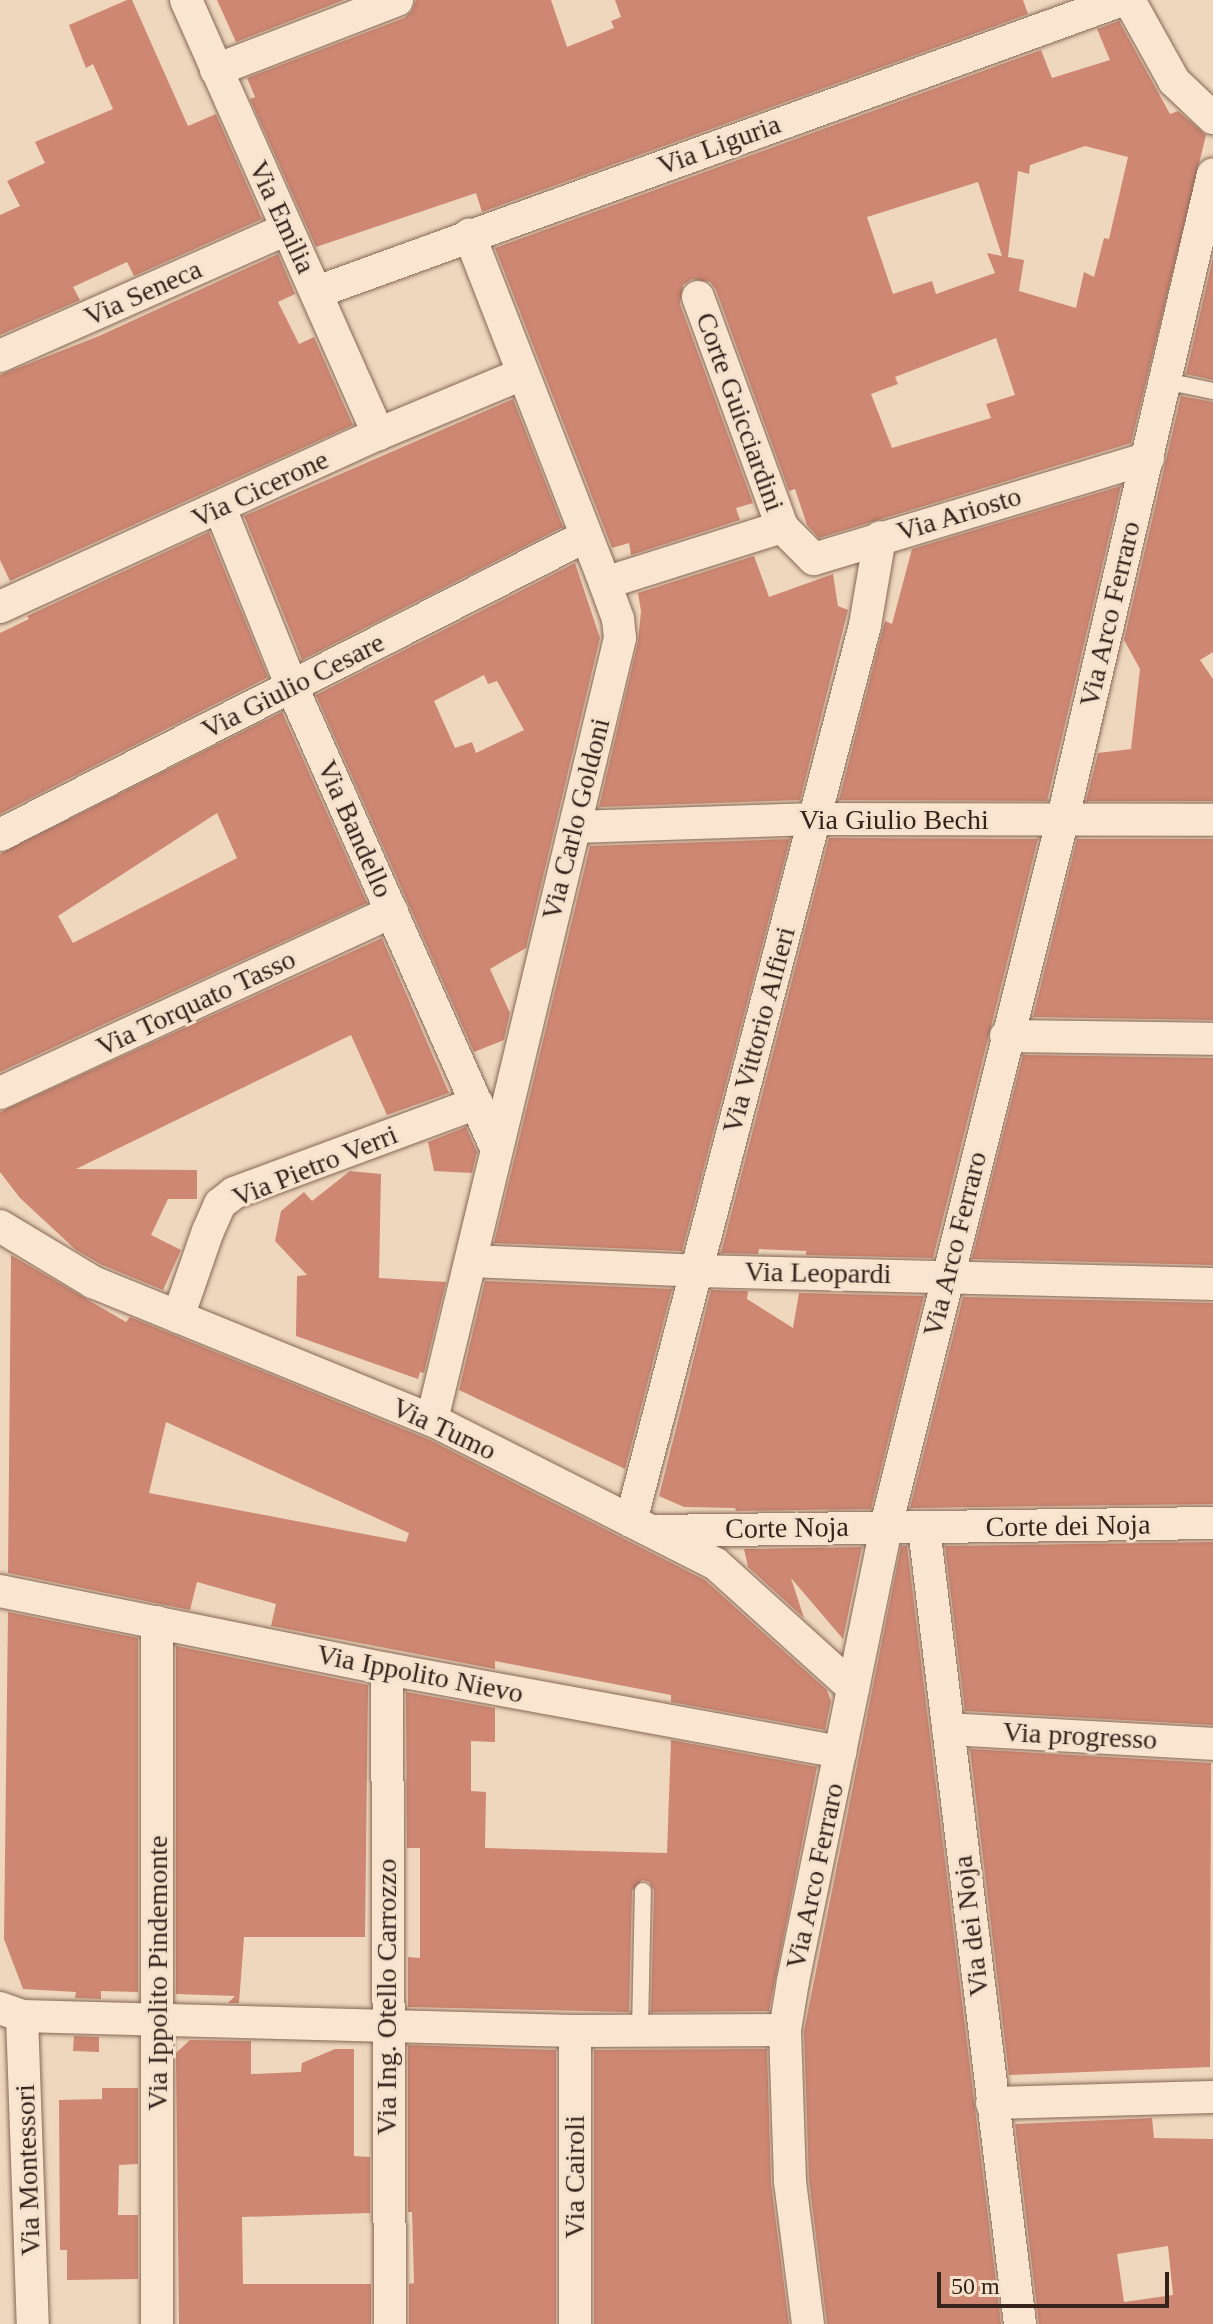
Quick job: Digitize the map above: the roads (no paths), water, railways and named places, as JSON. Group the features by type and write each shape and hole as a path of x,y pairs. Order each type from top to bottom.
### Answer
{"street":[{"path":"216,70 397,0"},
{"name":"Via Liguria","path":"317,292 1122,0"},
{"path":"1129,0 1174,81 1213,118"},
{"name":"Via Emilia","path":"194,4 216,70 378,434"},
{"name":"Via Arco Ferraro","path":"808,2324 790,2181 785,2030 886,1526 1006,1036 1062,822 1213,174"},
{"name":"Via Seneca","path":"0,356 287,229"},
{"name":"Via Carlo Goldoni","path":"432,1420 620,638 618,619 605,583 469,235"},
{"name":"Corte Guicciardini","path":"698,297 782,527"},
{"name":"Via Cicerone","path":"0,607 378,434 522,374"},
{"name":"Via Ariosto","path":"782,527 814,559 1148,458"},
{"name":"Via Bandello","path":"220,508 292,687 496,1148"},
{"path":"605,583 782,527"},
{"name":"Via Giulio Cesare","path":"0,835 586,536"},
{"name":"Via Vittorio Alfieri","path":"640,1526 697,1271 865,625 880,537"},
{"name":"Via Giulio Bechi","path":"575,827 815,819 1213,820"},
{"name":"Via Torquato Tasso","path":"0,1093 392,912"},
{"path":"1006,1036 1213,1039"},
{"name":"Via Pietro Verri","path":"178,1317 220,1204 234,1193 477,1103"},
{"path":"0,1227 0,1257"},
{"name":"Via Tumo","path":"0,1227 93,1282 432,1420 716,1564 853,1688"},
{"name":"Via Leopardi","path":"471,1261 697,1271 1213,1284"},
{"name":"Corte dei Noja","path":"924,1528 1213,1523"},
{"name":"Corte Noja","path":"640,1526 924,1528"},
{"name":"Via dei Noja","path":"924,1528 1020,2324"},
{"name":"Via Ippolito Nievo","path":"0,1591 387,1669 840,1752"},
{"name":"Via Ippolito Pindemonte","path":"157,1622 157,2324"},
{"name":"Via Ing. Otello Carrozzo","path":"387,1669 390,2324"},
{"name":"Via progresso","path":"948,1729 1213,1744"},
{"path":"11,2012 575,2031 785,2030"},
{"name":"Via Montessori","path":"11,2012 15,2224 33,2324"},
{"name":"Via Cairoli","path":"575,2031 575,2324"},
{"path":"992,2103 1213,2097"}],"lane":[{"path":"1165,381 1213,391"},
{"path":"640,2030 643,1891"}]}
